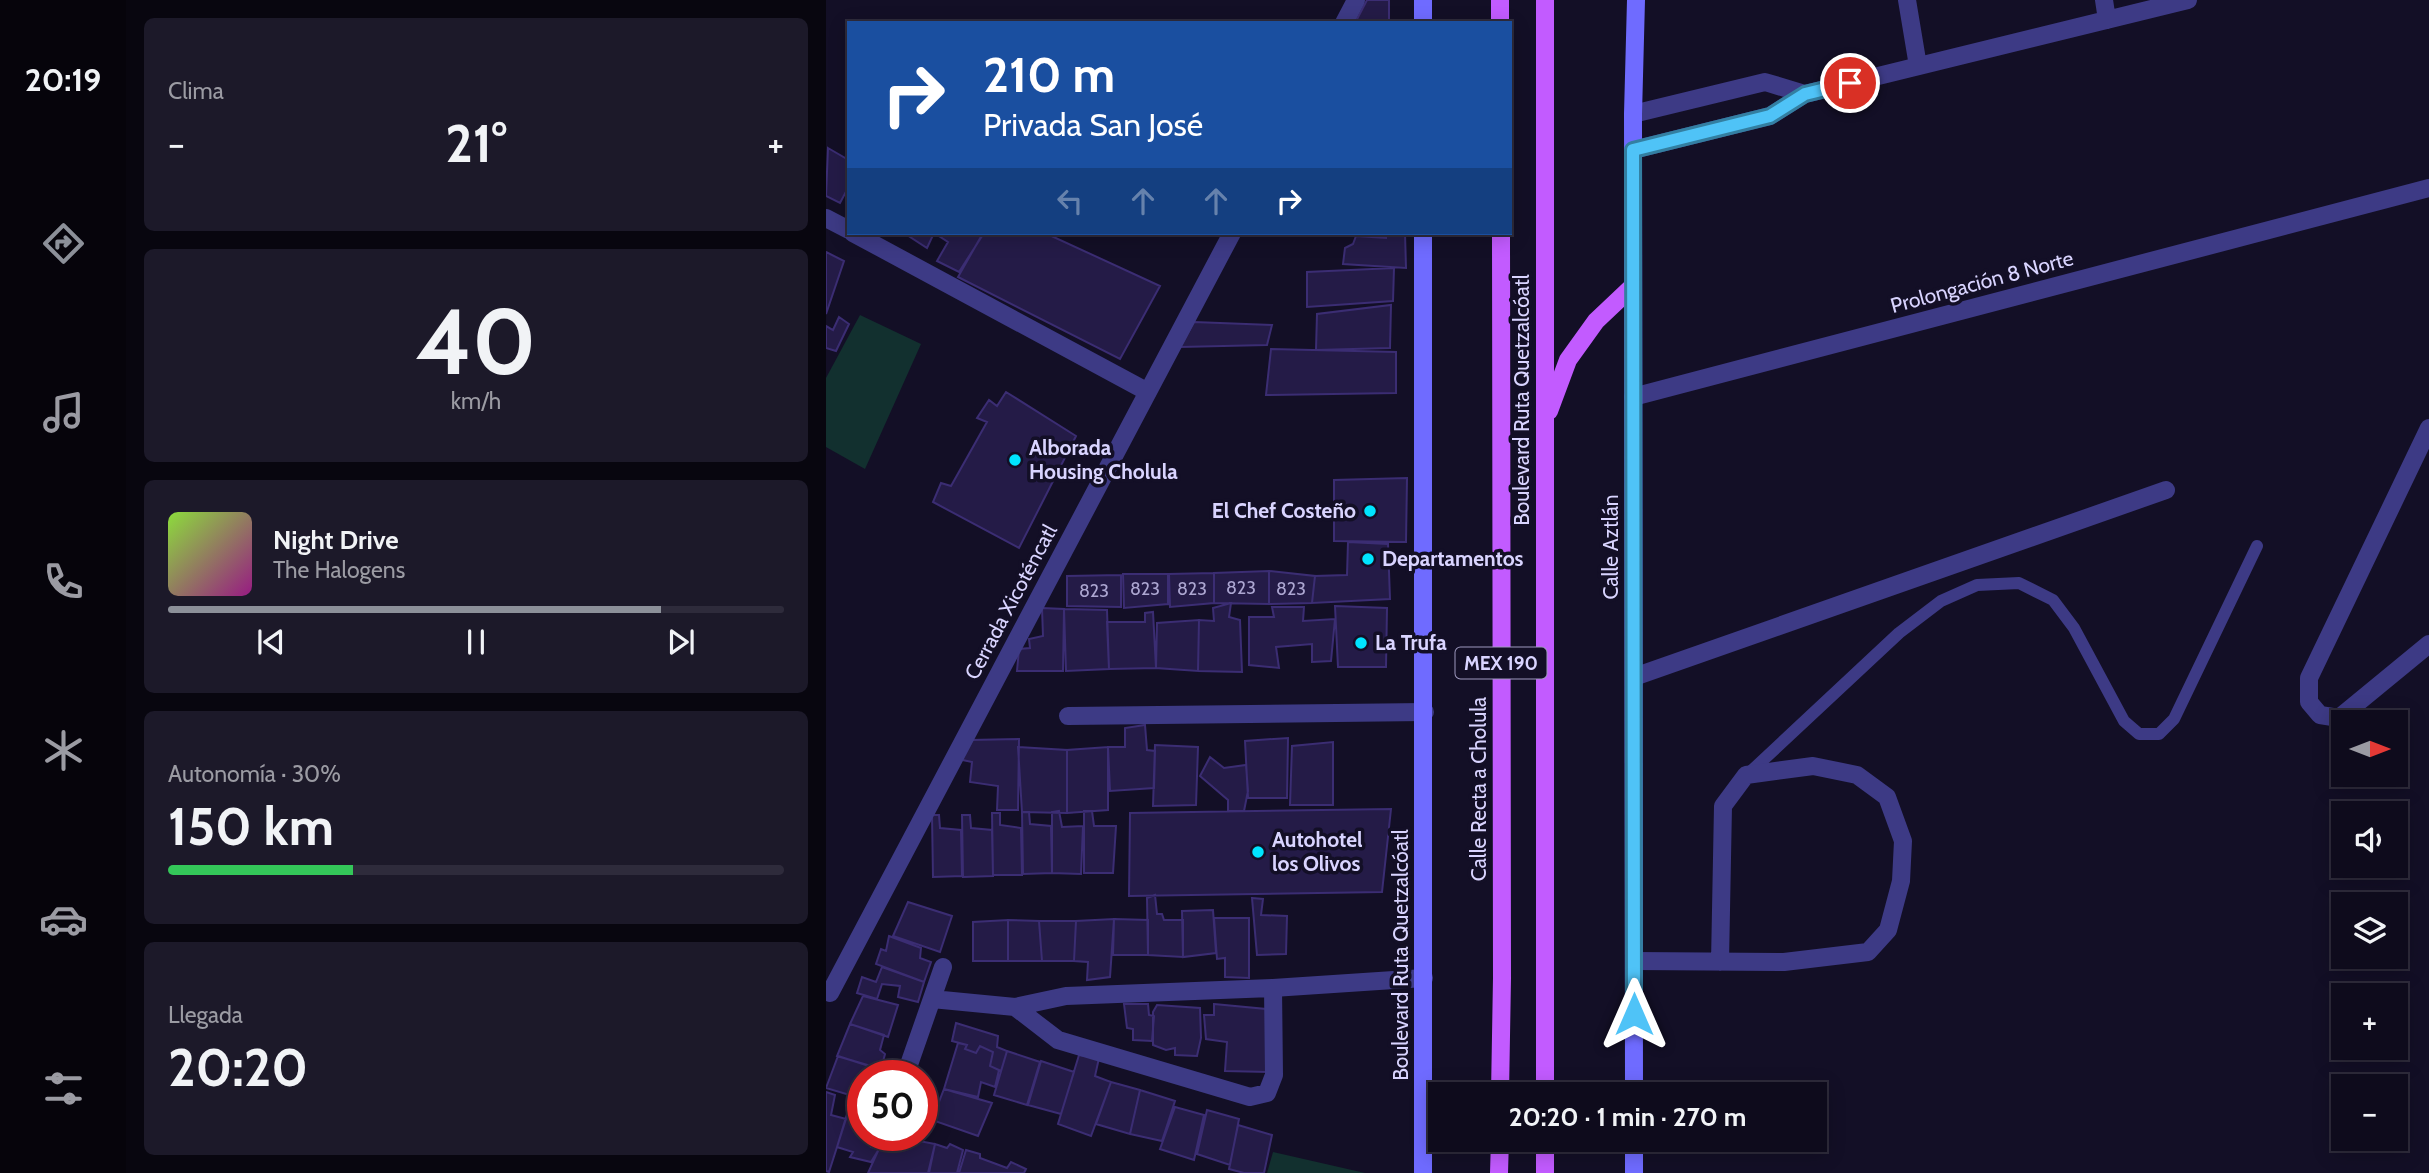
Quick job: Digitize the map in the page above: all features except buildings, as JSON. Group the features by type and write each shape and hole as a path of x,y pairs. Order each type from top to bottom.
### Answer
{"main road":[{"path":"1423,0 1423,21"},
{"path":"1500,0 1500,21"},
{"name":"Boulevard Ruta Quetzalcóatl","path":"1545,0 1545,1082"},
{"name":"Calle Aztlán","path":"1634,1082 1633,114 1636,0"},
{"name":"Boulevard Ruta Quetzalcóatl","path":"1423,235 1423,1173"},
{"name":"Calle Recta a Cholula","path":"1500,235 1500,1082"},
{"path":"1545,421 1568,360 1596,321 1633,286"},
{"path":"1499,1173 1500,1152"},
{"path":"1545,1152 1545,1173"},
{"path":"1634,1152 1634,1173"}],"street":[{"path":"1345,21 1356,0"},
{"path":"1907,0 1918,66"},
{"path":"2104,0 2107,20"},
{"path":"1633,150 1770,116 1805,94 2188,0"},
{"path":"1633,114 1765,82 1805,94"},
{"name":"Prolongación 8 Norte","path":"1633,397 2429,188"},
{"path":"826,218 847,230"},
{"path":"857,235 1148,392"},
{"name":"Cerrada Xicoténcatl","path":"830,993 1231,235"},
{"path":"2429,428 2309,678 2309,702 2320,715 2339,719 2429,644"},
{"path":"1634,677 2166,490"},
{"path":"1068,716 1425,712"},
{"path":"1634,961 1720,962 1784,962 1868,952 1888,930 1901,881 1903,841 1887,797 1857,775 1813,766 1746,775 1723,806 1720,962"},
{"path":"911,1060 943,967"},
{"path":"932,999 1015,1007 1066,996 1273,988 1424,978"},
{"path":"1015,1007 1058,1040 1250,1097 1267,1093 1274,1074 1273,988"}],"lane":[{"path":"1746,775 1899,633 1941,601 1977,585 2019,583 2053,600 2074,628 2123,722 2139,734 2159,734 2174,719 2257,546"}],"green space":[{"path":"860,315 921,344 865,469 826,447 826,378"},
{"path":"1273,1152 1365,1173 1267,1173"}],"place":[{"name":"Alborada Housing Cholula","path":"1015,460"},
{"name":"El Chef Costeño","path":"1370,511"},
{"name":"Departamentos","path":"1368,559"},
{"name":"La Trufa","path":"1361,643"},
{"name":"Autohotel los Olivos","path":"1258,852"}],"route":[{"path":"1634,1014 1633,150 1770,116 1805,94 1850,83"}]}
